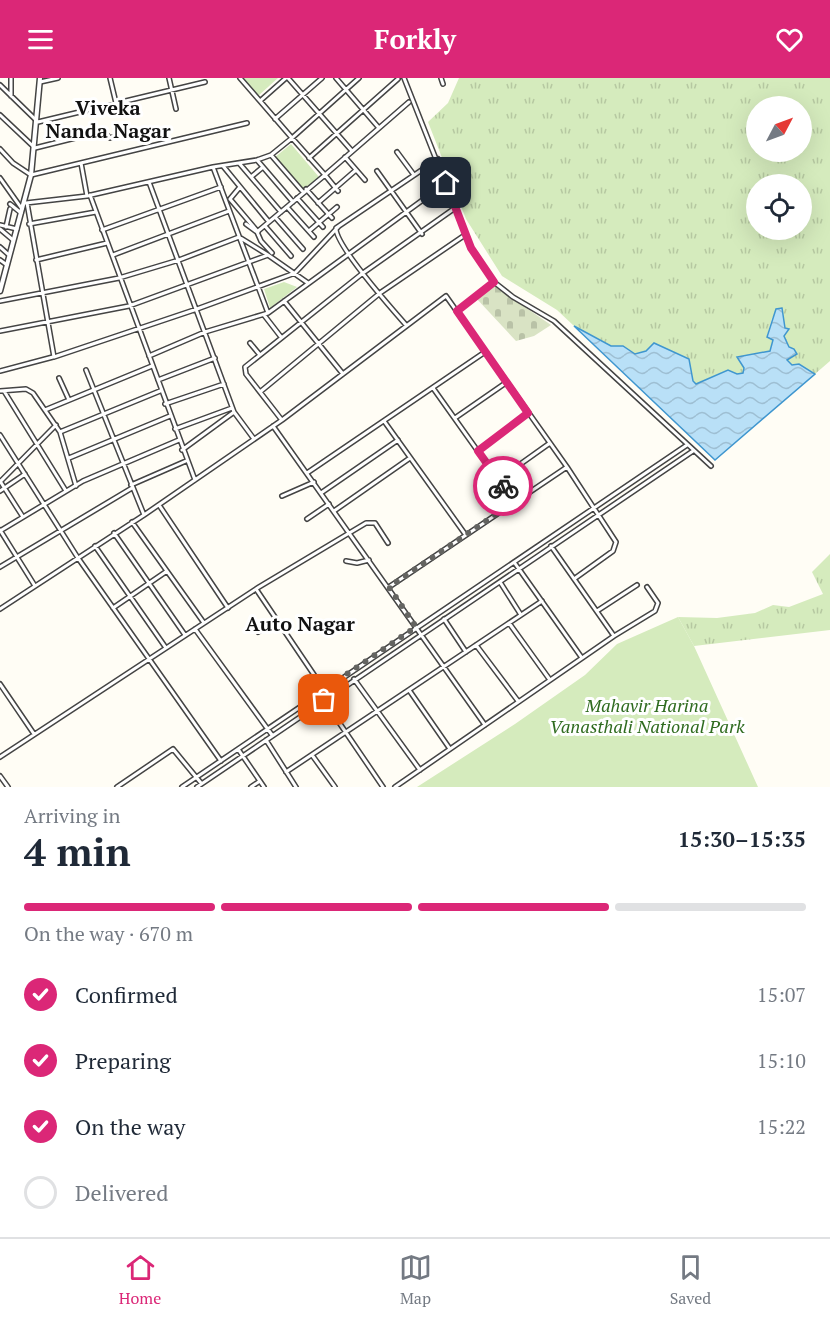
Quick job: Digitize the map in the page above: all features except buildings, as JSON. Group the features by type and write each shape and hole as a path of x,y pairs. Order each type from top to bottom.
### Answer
{"street":[{"path":"11,78 11,96"},
{"path":"0,291 31,175 38,122 40,80 58,78"},
{"path":"110,78 116,103"},
{"path":"169,78 176,109"},
{"path":"240,78 337,190"},
{"path":"260,101 287,78 352,151"},
{"path":"275,119 322,78"},
{"path":"336,78 379,128"},
{"path":"25,202 88,196 213,167 257,160 271,155 359,78"},
{"path":"404,78 466,234 479,262 494,282 513,297 563,328 711,466"},
{"path":"441,78 443,84"},
{"path":"309,158 398,79"},
{"path":"38,122 205,82"},
{"path":"0,85 38,122"},
{"path":"258,232 409,102"},
{"path":"0,115 34,148"},
{"path":"0,149 13,163 31,175 247,123"},
{"path":"34,148 103,131 110,138 119,135"},
{"path":"397,152 414,175"},
{"path":"271,155 303,193"},
{"path":"345,157 365,180"},
{"path":"0,371 54,357 295,273 339,226 438,159"},
{"path":"257,160 293,202"},
{"path":"81,163 88,196 96,212 160,391 195,480"},
{"path":"239,163 281,212"},
{"path":"224,166 269,222"},
{"path":"213,167 259,287 266,314 281,338"},
{"path":"251,177 263,167"},
{"path":"318,203 337,190 356,170"},
{"path":"376,171 422,234"},
{"path":"1,180 21,211"},
{"path":"149,182 233,410 254,439"},
{"path":"149,356 205,332 266,314 446,183"},
{"path":"102,230 221,188"},
{"path":"240,188 230,199 258,232 270,254"},
{"path":"306,189 330,217"},
{"path":"297,198 323,227"},
{"path":"25,202 54,357"},
{"path":"6,227 10,207 21,211"},
{"path":"287,207 314,237"},
{"path":"309,231 319,222 330,217 337,207"},
{"path":"282,420 244,370 260,354 363,273 422,234 455,208"},
{"path":"112,255 229,211"},
{"path":"29,224 96,212"},
{"path":"275,217 303,249"},
{"path":"246,224 251,230 258,232"},
{"path":"265,225 291,255"},
{"path":"339,226 337,236 348,253 406,325"},
{"path":"0,227 17,229"},
{"path":"0,227 14,240"},
{"path":"260,392 380,294 466,234"},
{"path":"0,301 119,278 179,260 238,237 270,254 308,283"},
{"path":"36,260 107,243"},
{"path":"0,247 9,255"},
{"path":"0,331 48,324 129,306 270,254"},
{"path":"0,260 8,265"},
{"path":"457,311 494,282"},
{"path":"0,609 159,505 282,420 446,296 567,467 616,546 574,579"},
{"path":"284,301 343,374"},
{"path":"250,342 260,354"},
{"path":"307,473 485,351"},
{"path":"157,380 215,358"},
{"path":"45,410 152,366"},
{"path":"86,370 144,515"},
{"path":"59,378 69,400"},
{"path":"455,418 507,382"},
{"path":"165,404 224,384"},
{"path":"433,388 514,502"},
{"path":"2,391 31,390 60,432 76,486"},
{"path":"2,391 66,491"},
{"path":"60,432 160,391"},
{"path":"175,429 233,410"},
{"path":"182,450 233,410"},
{"path":"478,451 528,413"},
{"path":"69,458 170,416"},
{"path":"384,421 465,534"},
{"path":"23,517 0,482 56,425"},
{"path":"273,426 486,725"},
{"path":"0,435 78,558 221,761"},
{"path":"35,586 0,531 66,491 123,463 179,440"},
{"path":"321,493 398,440"},
{"path":"498,480 550,443"},
{"path":"182,787 687,445"},
{"path":"197,787 693,451"},
{"path":"334,511 410,458"},
{"path":"0,567 131,486 186,461"},
{"path":"389,587 567,467"},
{"path":"0,491 25,474"},
{"path":"282,496 314,482"},
{"path":"307,519 329,504"},
{"path":"159,505 228,608"},
{"path":"132,522 204,623"},
{"path":"0,758 256,589 349,532 371,522 375,523 388,543"},
{"path":"114,533 185,635"},
{"path":"95,546 166,648"},
{"path":"551,546 614,636"},
{"path":"346,561 357,563 369,560"},
{"path":"514,562 582,658"},
{"path":"113,608 167,572"},
{"path":"500,582 521,615"},
{"path":"597,611 637,585"},
{"path":"395,787 614,636 655,611 658,603 647,587"},
{"path":"256,589 329,697"},
{"path":"286,772 542,601"},
{"path":"258,632 275,620"},
{"path":"444,620 466,652"},
{"path":"509,623 550,680"},
{"path":"195,629 272,735"},
{"path":"476,645 519,702"},
{"path":"354,679 420,770"},
{"path":"0,684 34,734"},
{"path":"410,690 450,749"},
{"path":"319,693 383,787"},
{"path":"266,740 296,787"},
{"path":"117,787 172,749 201,784"},
{"path":"238,749 264,787"},
{"path":"312,755 335,787"},
{"path":"0,776 8,787"},
{"path":"251,787 260,781"}],"green space":[{"path":"244,78 278,78 258,96"},
{"path":"459,78 830,78 830,361 815,374 799,364 792,365 787,360 789,347 784,335 782,308 772,318 767,336 773,340 770,351 737,357 745,368 743,373 737,374 728,370 696,384 693,381 689,359 654,343 646,352 635,354 623,346 611,346 574,326 557,310 502,276 466,219 428,122 448,103"},
{"path":"291,144 319,177 302,191 274,158"},
{"path":"284,282 297,287 270,308 264,289"},
{"path":"493,285 551,325 534,336 516,341 476,298"},
{"path":"830,554 830,630 694,646 678,617 717,618 755,613 773,605 789,607 823,594 812,572"},
{"name":"Mahavir Harina Vanasthali National Park","path":"678,617 694,646 758,787 417,787 515,724 585,675 617,644"}],"water":[{"path":"782,308 785,328 789,329 784,336 789,347 797,354 787,360 792,365 799,364 815,374 715,460 574,326 611,346 623,346 635,354 646,351 654,343 689,359 693,381 696,384 728,370 737,374 743,373 744,368 737,357 770,351 773,340 767,337 776,309"}],"way so far":[{"path":"324,700 319,693 416,627 389,587 514,502 503,486"}],"district":[{"name":"Viveka Nanda Nagar","path":"108,118"},
{"name":"Auto Nagar","path":"300,623"}],"route":[{"path":"446,183 471,248 494,282 457,311 528,413 478,451 503,486"}]}
